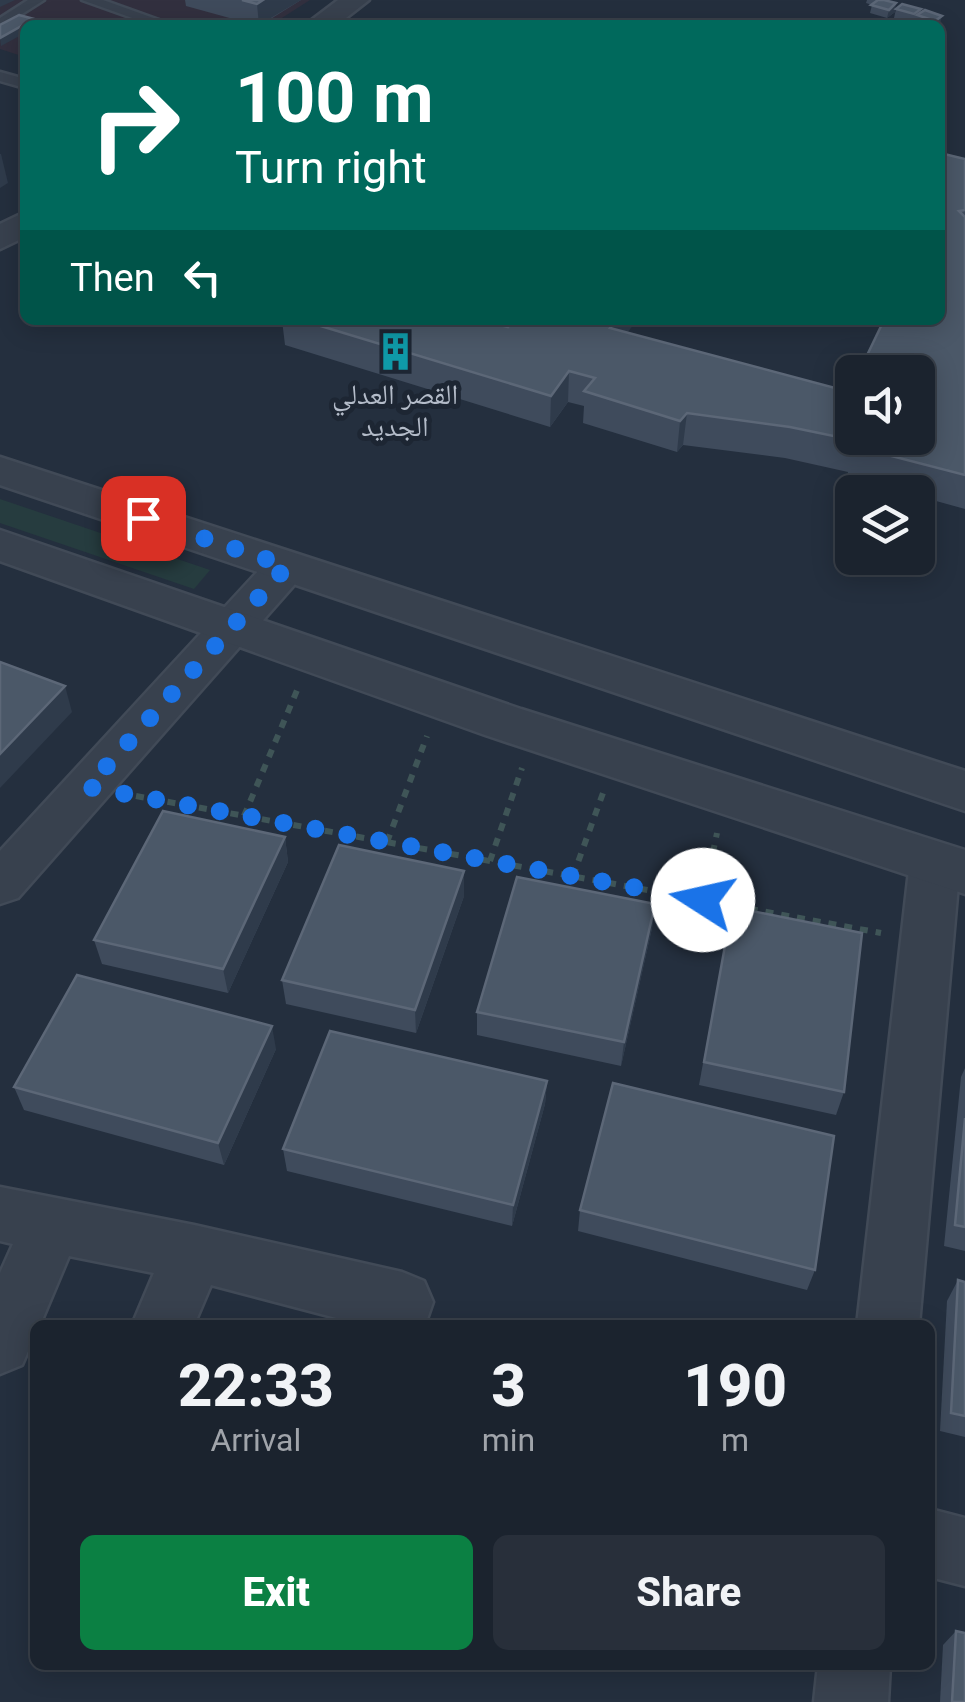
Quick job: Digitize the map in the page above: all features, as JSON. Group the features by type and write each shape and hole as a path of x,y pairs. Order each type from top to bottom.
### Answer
{"street":[{"path":"326,20 356,0"},
{"path":"0,470 965,792"},
{"path":"0,545 503,722 950,867 926,941 888,1320"},
{"path":"0,884 287,566"},
{"path":"0,1343 27,1219 194,1252 402,1302 396,1320"},
{"path":"165,1320 194,1252"},
{"path":"935,1545 965,1552"},
{"path":"851,1702 854,1670"}],"lane":[{"path":"0,24 37,0"},
{"path":"89,0 151,20"}],"path":[{"path":"244,816 300,684"},
{"path":"387,842 430,728"},
{"path":"490,861 524,761"},
{"path":"88,787 926,941"},
{"path":"573,876 604,789"},
{"path":"703,900 718,828"}],"shaded area":[{"path":"0,0 310,0 279,20 20,20 20,55 0,49"}],"green space":[{"path":"0,499 210,570 194,589 0,523"}],"building":[{"path":"878,0 896,3 889,10 871,5"},
{"path":"902,4 921,9 914,14 896,9"},
{"path":"925,10 942,16 932,20 917,15"},
{"path":"19,15 34,19 20,20 20,27 0,38 0,25"},
{"path":"945,154 965,159 965,210 959,211 965,217 965,475 888,455 935,455 935,355 867,355 882,325 945,325"},
{"path":"317,325 612,325 610,328 835,388 835,436 687,413 680,421 584,391 595,378 569,371 551,396"},
{"path":"0,662 65,686 0,754"},
{"path":"163,811 285,837 223,969 94,940"},
{"path":"339,845 464,871 415,1010 282,980"},
{"path":"517,877 655,904 624,1042 477,1012"},
{"path":"732,907 862,933 844,1092 704,1062"},
{"path":"77,975 272,1026 218,1143 14,1087"},
{"path":"330,1031 547,1081 513,1205 283,1149"},
{"path":"613,1083 834,1136 815,1270 580,1210"},
{"path":"965,1118 965,1227 955,1225"},
{"path":"958,1280 965,1282 965,1416 951,1413"},
{"path":"956,1631 965,1633 965,1702 952,1702"}],"place":[{"name":"القصر العدلي الجديد","path":"395,351"}],"route":[{"path":"143,518 287,566 88,787 703,900"}]}
